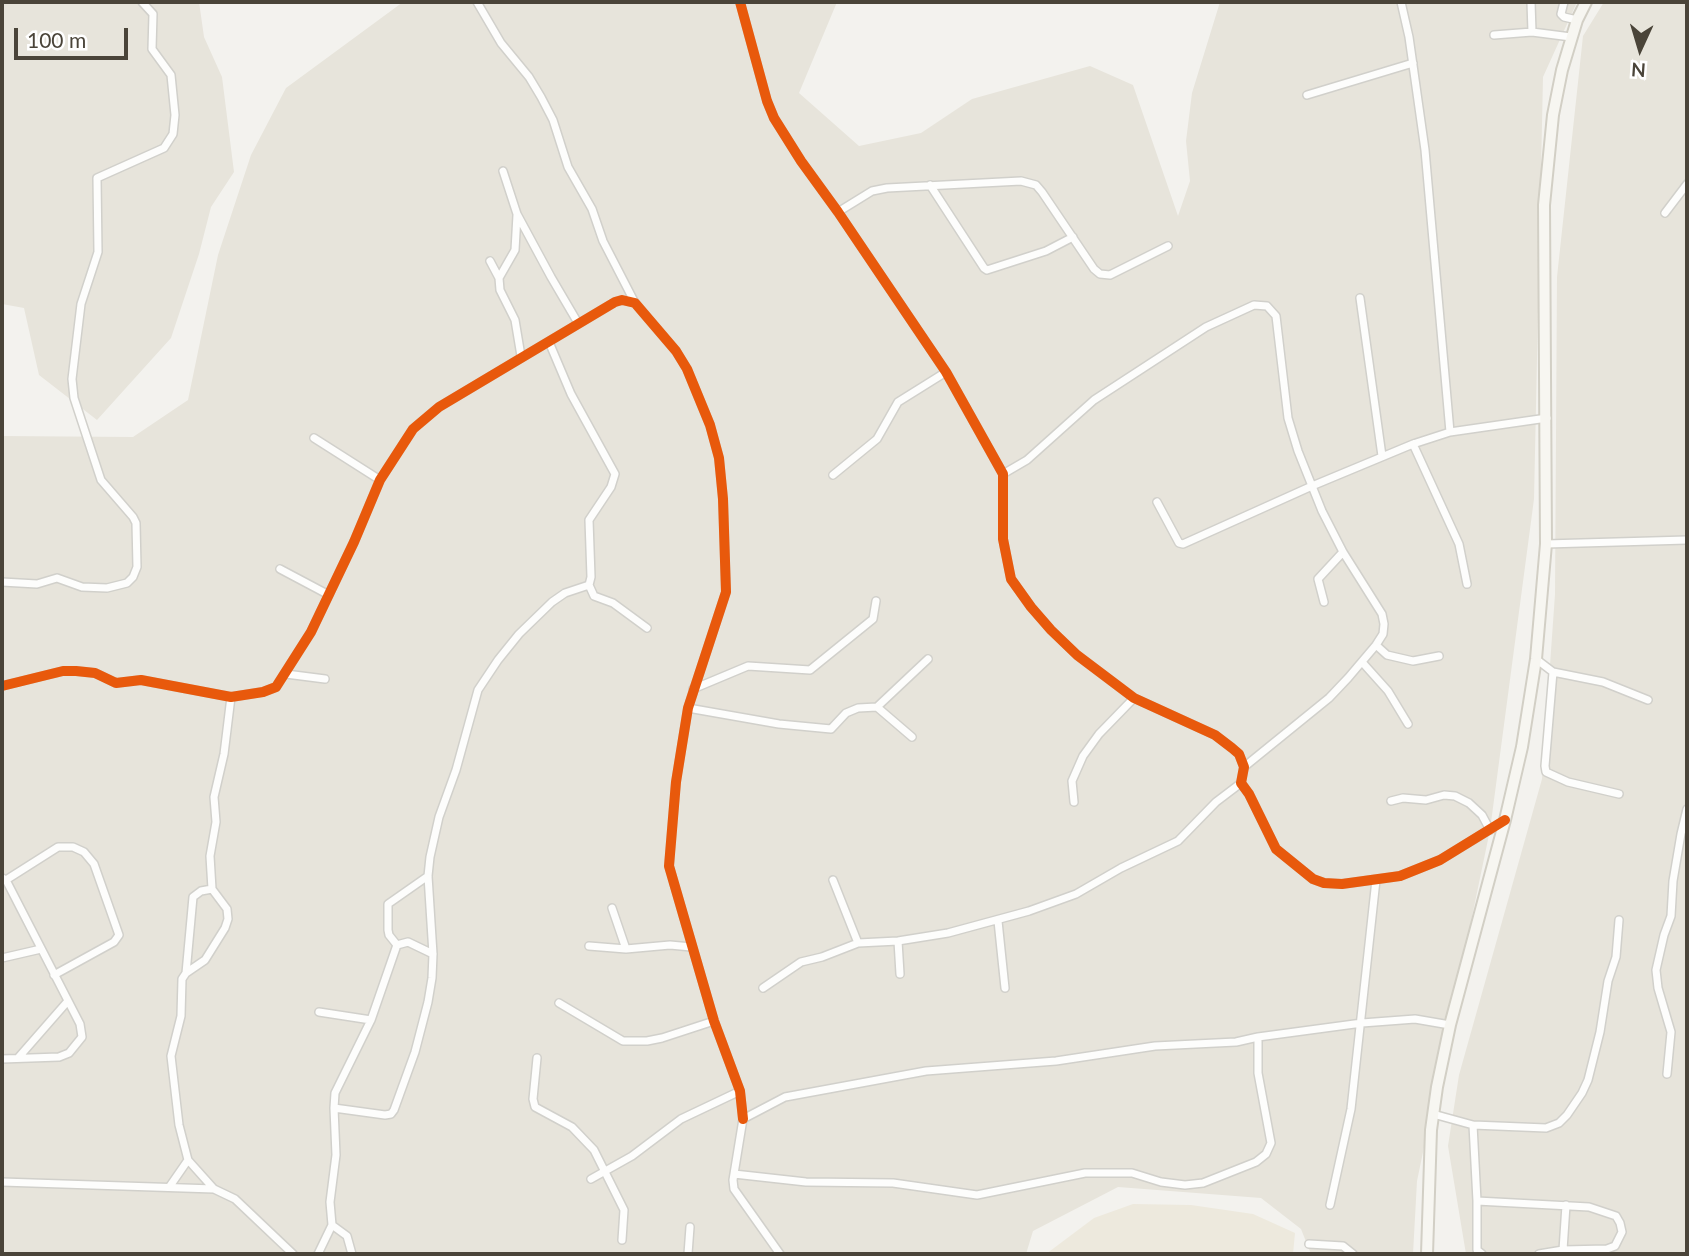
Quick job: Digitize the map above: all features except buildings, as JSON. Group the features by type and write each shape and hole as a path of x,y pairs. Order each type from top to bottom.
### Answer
{"street":[{"path":"2,582 37,584 57,578 82,587 107,588 127,583 137,567 136,523 101,480 74,398 72,379 81,304 98,252 97,178 164,148 173,134 175,115 171,75 152,49 153,14 142,2"},
{"path":"477,2 501,43 529,76 541,97 553,120 568,167 592,209 603,241 635,303 676,351 687,369 710,425 719,458 726,592 688,708 668,857 691,947 740,1091 743,1119 734,1189 780,1254"},
{"path":"740,2 770,109 801,161 946,372 1003,474 1005,553 1016,588 1051,630 1077,655 1134,698 1215,735 1239,754 1244,767 1241,783 1276,849 1301,870 1324,883 1376,880 1421,869 1505,820"},
{"path":"1401,2 1425,149 1450,432"},
{"path":"1531,2 1532,32"},
{"path":"1564,2 1561,14 1577,20"},
{"path":"1428,1251 1433,1114 1450,1025 1522,747 1536,659 1546,544 1544,205 1553,115 1571,37 1587,2"},
{"path":"1494,35 1532,32 1571,37"},
{"path":"1307,95 1413,63"},
{"path":"503,171 517,214 578,323"},
{"path":"838,212 853,201 879,189 1028,182 1036,185 1042,192 1094,268 1103,275 1110,275 1168,246"},
{"path":"1665,213 1687,184"},
{"path":"930,185 987,270 1046,251 1073,237"},
{"path":"499,278 515,250 517,214"},
{"path":"490,261 517,328 521,356"},
{"path":"1360,298 1382,456"},
{"path":"2,686 76,671 95,673 116,683 141,680 231,696 272,689 286,674 311,632 380,480 403,442 419,423 439,407 521,356 615,302 622,300 635,303"},
{"path":"1003,474 1027,460 1108,390 1206,327 1254,305 1267,306 1276,316 1288,418 1322,511 1343,552 1382,614 1383,634 1329,698 1244,767"},
{"path":"549,342 571,394 615,474 611,486 589,520 589,585 594,596 612,603 646,628"},
{"path":"833,475 877,439 898,402 946,372"},
{"path":"1157,502 1179,543 1183,544 1413,444 1450,432 1547,418"},
{"path":"314,438 380,480"},
{"path":"1413,444 1459,544 1467,584"},
{"path":"1546,544 1687,540"},
{"path":"1324,602 1318,579 1343,552"},
{"path":"280,569 329,595"},
{"path":"334,1108 385,1115 393,1113 415,1052 428,1002 433,954 428,876 439,817 456,770 478,690 519,634 565,593 589,585"},
{"path":"693,689 748,666 810,670 873,619 876,601"},
{"path":"1376,645 1387,655 1413,661 1438,656"},
{"path":"688,708 827,730 852,710 877,706 928,659"},
{"path":"1536,659 1553,672 1603,682 1648,700"},
{"path":"1362,662 1388,691 1408,724"},
{"path":"1553,672 1546,772 1567,782 1619,794"},
{"path":"286,674 325,679"},
{"path":"231,696 224,754 214,797 215,822 210,856 212,889 227,909 228,919 205,960 182,979 181,1016 172,1056 179,1125 188,1160 214,1189 234,1199 293,1254"},
{"path":"1074,802 1072,781 1083,756 1099,734 1134,698"},
{"path":"877,706 912,737"},
{"path":"763,988 801,962 858,943 898,941 948,933 999,921 1076,894 1121,868 1178,841 1216,802 1241,783"},
{"path":"1391,801 1455,796 1469,803 1482,816 1490,830"},
{"path":"1667,1074 1671,1032 1658,988 1656,970 1671,916 1673,881 1687,809"},
{"path":"2,1067 4,1059 59,1057 69,1053 82,1037 82,1031 4,879 58,847 73,848 84,852 94,864 119,935 114,942 54,975"},
{"path":"397,945 389,935 388,904 428,876"},
{"path":"833,880 858,943"},
{"path":"1330,1205 1351,1109 1376,880"},
{"path":"186,973 193,897 201,891 212,889"},
{"path":"612,908 626,949"},
{"path":"1433,1114 1473,1125 1546,1128 1559,1123 1583,1093 1600,1032 1608,981 1614,968 1619,920"},
{"path":"999,921 1006,988"},
{"path":"898,941 900,974"},
{"path":"397,945 408,942 433,954"},
{"path":"318,1254 332,1225 330,1202 337,1155 335,1093 371,1020 397,945"},
{"path":"589,946 626,949 670,945 691,947"},
{"path":"2,958 41,949"},
{"path":"19,1058 67,1002"},
{"path":"559,1003 623,1041 655,1040 714,1021"},
{"path":"319,1012 371,1020"},
{"path":"743,1119 785,1097 897,1074 1056,1061 1155,1046 1236,1042 1362,1023 1415,1019 1450,1025"},
{"path":"734,1174 806,1182 893,1183 977,1195 1085,1173 1132,1173 1161,1182 1185,1185 1203,1183 1256,1162 1266,1154 1271,1143 1258,1073 1258,1037"},
{"path":"537,1058 533,1099 535,1107 580,1133 594,1150 607,1171 624,1210 622,1240"},
{"path":"591,1179 647,1146 681,1119 740,1091"},
{"path":"1473,1125 1477,1250 1482,1254"},
{"path":"170,1186 188,1160"},
{"path":"2,1182 214,1189"},
{"path":"1477,1201 1589,1207 1616,1216 1622,1232 1615,1246 1607,1249 1563,1250 1539,1254"},
{"path":"1563,1250 1566,1205"},
{"path":"332,1225 347,1236 352,1254"},
{"path":"688,1254 690,1227"},
{"path":"1309,1244 1343,1246 1353,1254"}],"shaded area":[{"path":"2,2 199,2 204,37 222,77 234,172 211,207 199,254 171,338 97,420 39,375 24,308 2,304"},
{"path":"403,2 837,2 799,93 859,146 921,133 972,99 1090,66 1133,85 1178,216 1190,181 1186,141 1192,93 1220,2 1577,2 1543,77 1534,499 1490,830 1417,1181 1413,1254 1311,1254 1301,1229 1261,1198 1118,1187 1033,1231 1026,1254 2,1254 2,436 133,437 188,400 218,255 251,155 286,88"},
{"path":"1604,2 1687,2 1687,1254 1466,1254 1448,1146 1459,1075 1542,779 1555,594 1557,277 1583,36"},
{"path":"1133,1204 1191,1205 1253,1214 1295,1233 1293,1254 1046,1254 1094,1218"}],"cycle path":[{"path":"740,2 774,118 946,372 1003,474 1003,539 1011,579 1051,630 1077,655 1134,698 1215,735 1239,754 1244,767 1241,783 1276,849 1313,879 1342,884 1400,876 1440,860 1505,820"},
{"path":"2,686 63,671 76,671 95,673 116,683 141,680 231,697 276,687 311,632 380,480 413,429 439,407 615,302 622,300 635,303 676,351 687,369 710,425 719,458 726,592 688,708 676,782 669,866 714,1021 740,1091 743,1119"}]}
